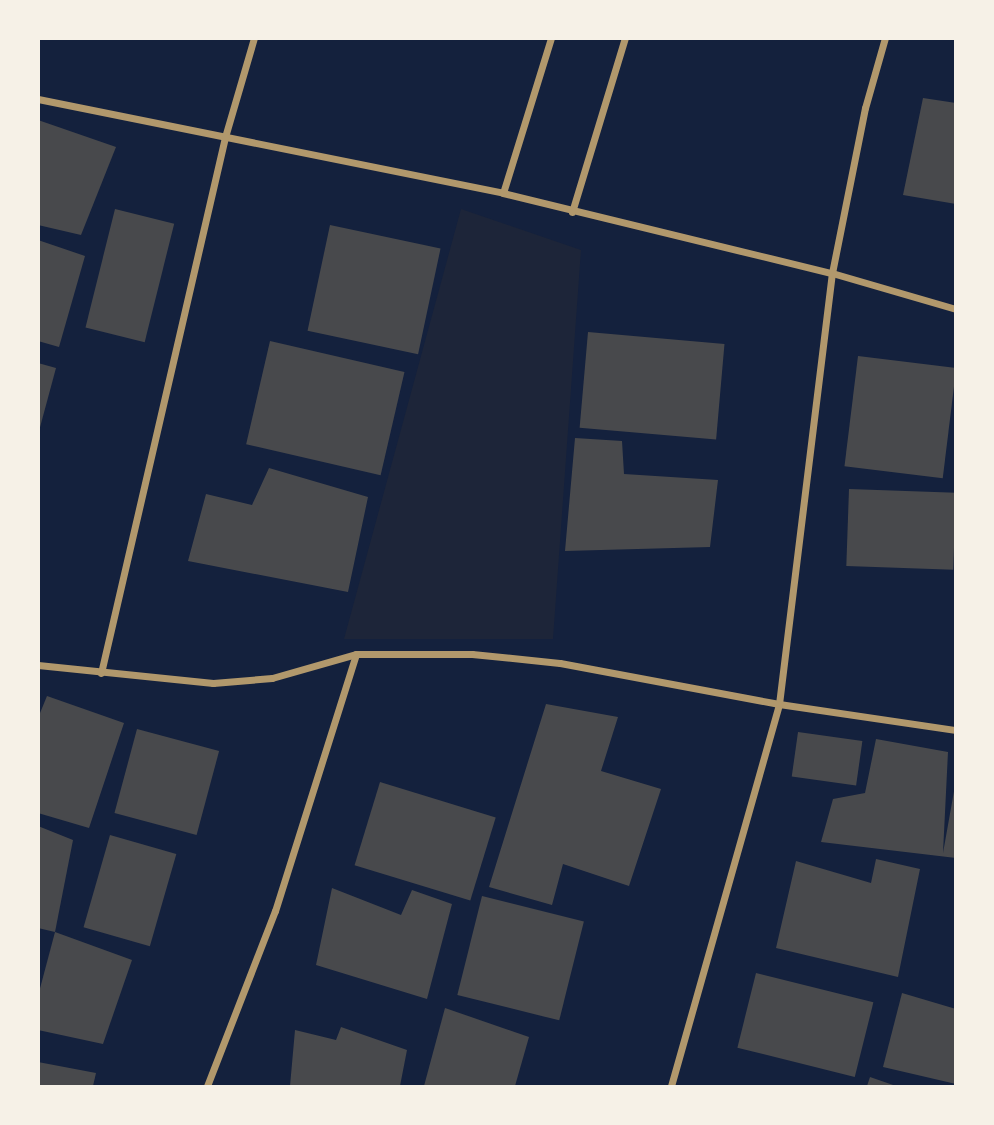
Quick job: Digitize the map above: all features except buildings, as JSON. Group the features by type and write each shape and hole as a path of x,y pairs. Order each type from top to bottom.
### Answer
{"street":[{"path":"101,673 225,137 254,38"},
{"path":"503,193 551,38"},
{"path":"572,212 625,38"},
{"path":"671,1087 779,704 832,273 864,108 885,38"},
{"path":"38,99 503,193 572,212 832,273 956,309"},
{"path":"207,1087 275,911 356,654"},
{"path":"38,665 214,683 272,678 356,654 472,654 560,663 779,704 956,730"}],"shaded area":[{"path":"461,209 581,250 553,639 344,639"}]}
